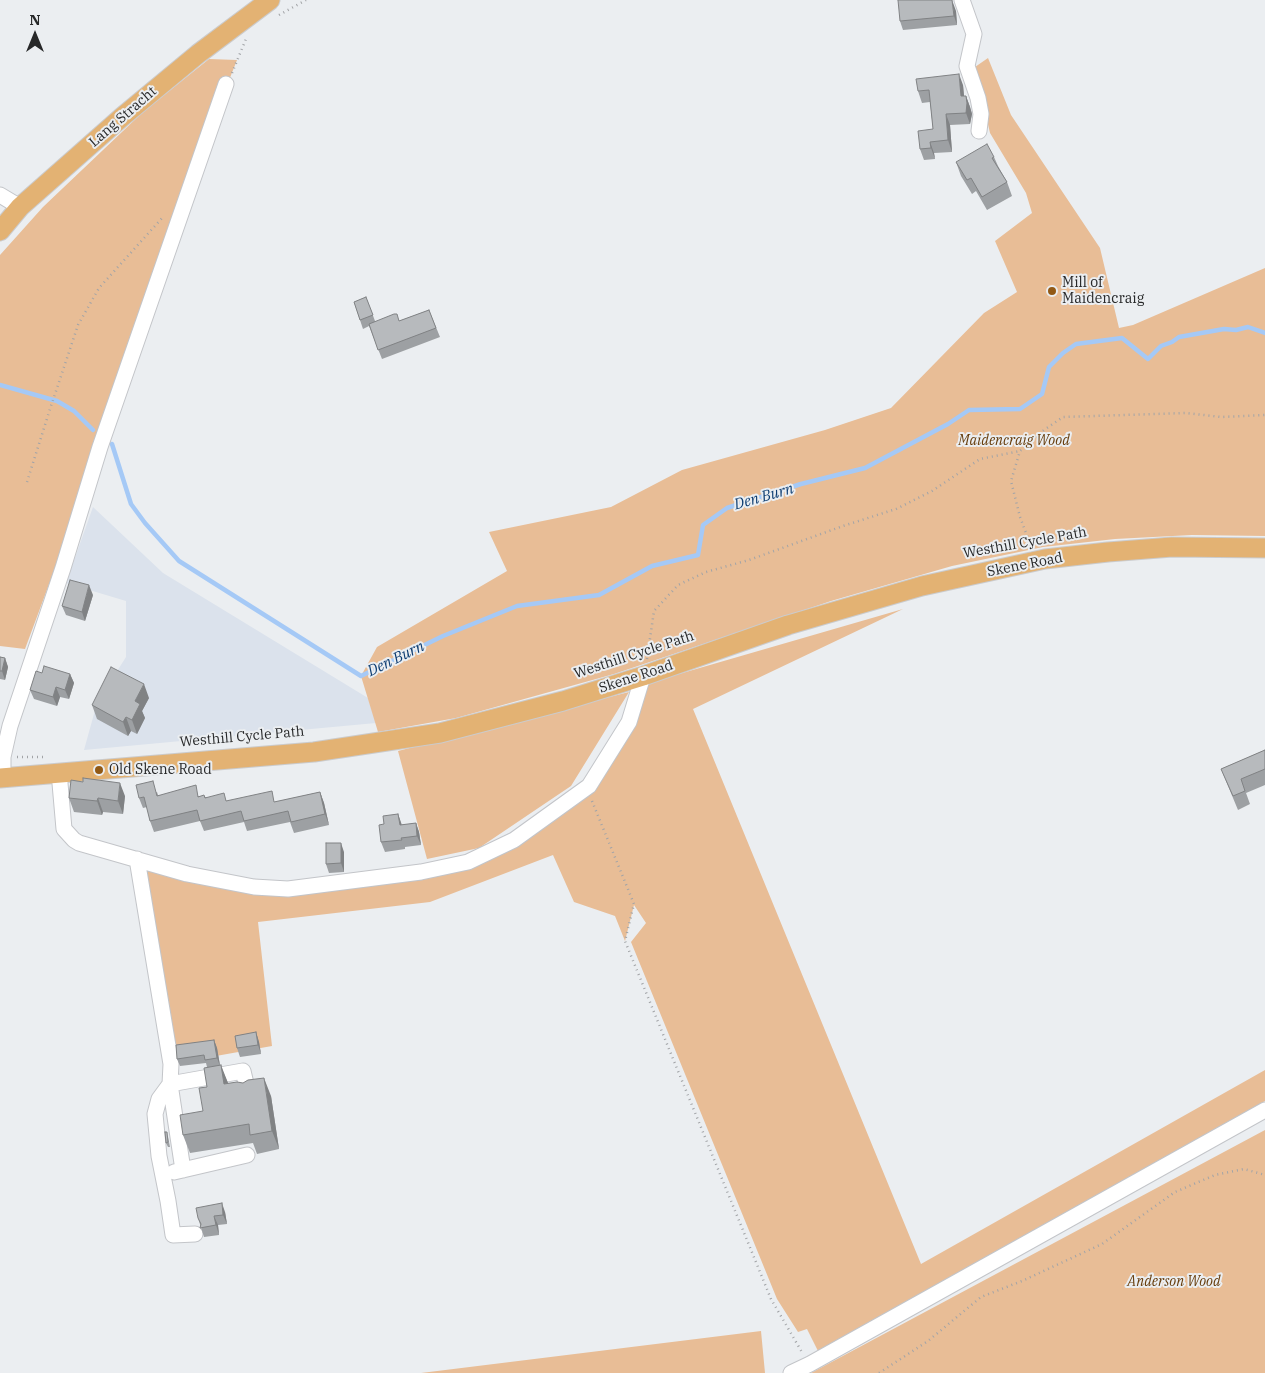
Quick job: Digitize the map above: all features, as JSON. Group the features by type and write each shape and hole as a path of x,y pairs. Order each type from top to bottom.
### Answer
{"main road":[{"name":"Lang Stracht","path":"0,231 20,206 168,79 269,7"},
{"name":"Skene Road","path":"2,777 56,765 314,752 440,733 563,701 645,669 912,588 1044,560 1108,552 1172,547 1265,548"}],"street":[{"path":"962,0 974,34 967,66 978,98 981,114 980,131"},
{"path":"2,777 3,757 8,734 63,568 100,447 226,84"},
{"path":"0,195 20,206"},
{"path":"56,765 64,829 79,843 187,874 254,887 288,889 422,872 468,862 514,840 586,788 630,722 645,669"},
{"path":"137,859 171,1064 170,1084 183,1170"},
{"path":"195,1234 173,1235 157,1140 155,1114 159,1099 170,1084 243,1071 248,1092"},
{"path":"791,1373 1265,1110"},
{"path":"162,1174 247,1155"}],"path":[{"path":"269,7 306,0"},
{"path":"226,84 247,37"},
{"path":"27,482 78,325 99,288 163,216"},
{"path":"645,669 654,612 678,585 706,572 749,560 896,509 932,491 980,459 1020,451 1044,430 1063,417 1186,413 1221,416 1265,415"},
{"path":"1020,451 1011,481 1020,517 1033,550"},
{"path":"3,757 56,765"},
{"path":"586,788 634,904 625,942 771,1298 810,1364"},
{"path":"879,1373 928,1341 981,1297 1022,1281 1102,1244 1175,1192 1215,1175 1244,1168 1265,1175"}],"shaded area":[{"path":"93,507 163,573 368,698 376,723 84,750 97,703 126,657 126,601 66,583"}],"green space":[{"name":"Maidencraig Wood","path":"988,58 1011,115 1100,248 1119,328 1133,325 1265,268 1265,536 1192,535 1115,539 1043,547 952,566 831,601 614,674 456,718 378,732 361,676 377,647 507,571 489,532 611,507 682,470 825,430 891,408 984,313 1017,292 995,241 1032,213 1026,193 990,133 975,67"},
{"path":"209,59 237,60 218,108 100,447 25,649 0,646 0,255 43,207 143,112"},
{"path":"903,609 693,709 921,1264 1265,1070 1265,1101 818,1351 807,1329 798,1332 777,1299 631,942 646,923 634,905 625,941 615,916 574,902 553,855 430,902 258,922 272,1046 171,1064 137,859 254,887 468,862 586,788 641,685"},
{"path":"629,692 571,786 479,848 427,859 398,751"},
{"name":"Anderson Wood","path":"1265,1130 1265,1373 811,1373"},
{"path":"761,1331 765,1373 421,1373"}],"building":[{"path":"898,0 952,0 954,16 900,21"},
{"path":"959,74 961,96 966,96 966,113 946,114 948,140 930,142 931,148 920,149 918,131 933,129 929,90 918,91 916,79"},
{"path":"987,144 994,157 992,158 1007,182 982,197 971,178 967,180 956,162"},
{"path":"366,297 373,315 360,320 354,302"},
{"path":"429,310 436,328 378,350 369,324 394,314 397,314 399,321"},
{"path":"70,580 89,585 82,612 62,606"},
{"path":"0,657 5,658 2,671 0,671"},
{"path":"44,666 70,674 65,690 56,687 53,697 30,690 36,671 42,673"},
{"path":"111,667 144,684 135,701 140,704 132,720 126,717 123,722 92,705"},
{"path":"1265,750 1265,769 1241,779 1245,791 1233,796 1221,769"},
{"path":"83,778 120,783 118,801 98,798 97,801 69,798 71,780 83,782"},
{"path":"153,781 157,796 196,785 198,797 204,795 205,798 224,793 226,801 272,791 274,802 320,792 325,814 291,822 288,811 244,821 241,811 200,821 197,810 150,821 144,797 139,798 136,785"},
{"path":"398,814 400,825 416,823 417,836 381,842 379,825 384,824 383,816"},
{"path":"326,843 341,843 341,863 326,864"},
{"path":"256,1032 258,1045 237,1048 235,1036"},
{"path":"214,1040 217,1058 205,1060 204,1055 177,1059 176,1045"},
{"path":"221,1065 224,1084 243,1083 248,1080 264,1078 272,1131 250,1135 249,1124 183,1135 180,1115 203,1111 199,1088 207,1087 204,1068"},
{"path":"165,1132 167,1132 168,1142 166,1143"},
{"path":"222,1203 223,1215 214,1216 216,1225 200,1228 201,1224 196,1208"}],"waterway":[{"name":"Den Burn","path":"112,444 131,504 145,523 179,561 361,676 443,636 517,606 599,595 652,566 698,555 703,525 727,508 801,484 865,468 948,424 969,410 1020,409 1042,394 1049,367 1063,353 1076,344 1122,338 1148,359 1161,346 1179,337 1248,327 1265,333"},
{"name":"Den Burn","path":"0,385 57,401 74,411 93,430"}],"place":[{"name":"Mill of Maidencraig","path":"1052,291"},
{"name":"Old Skene Road","path":"99,770"}]}
